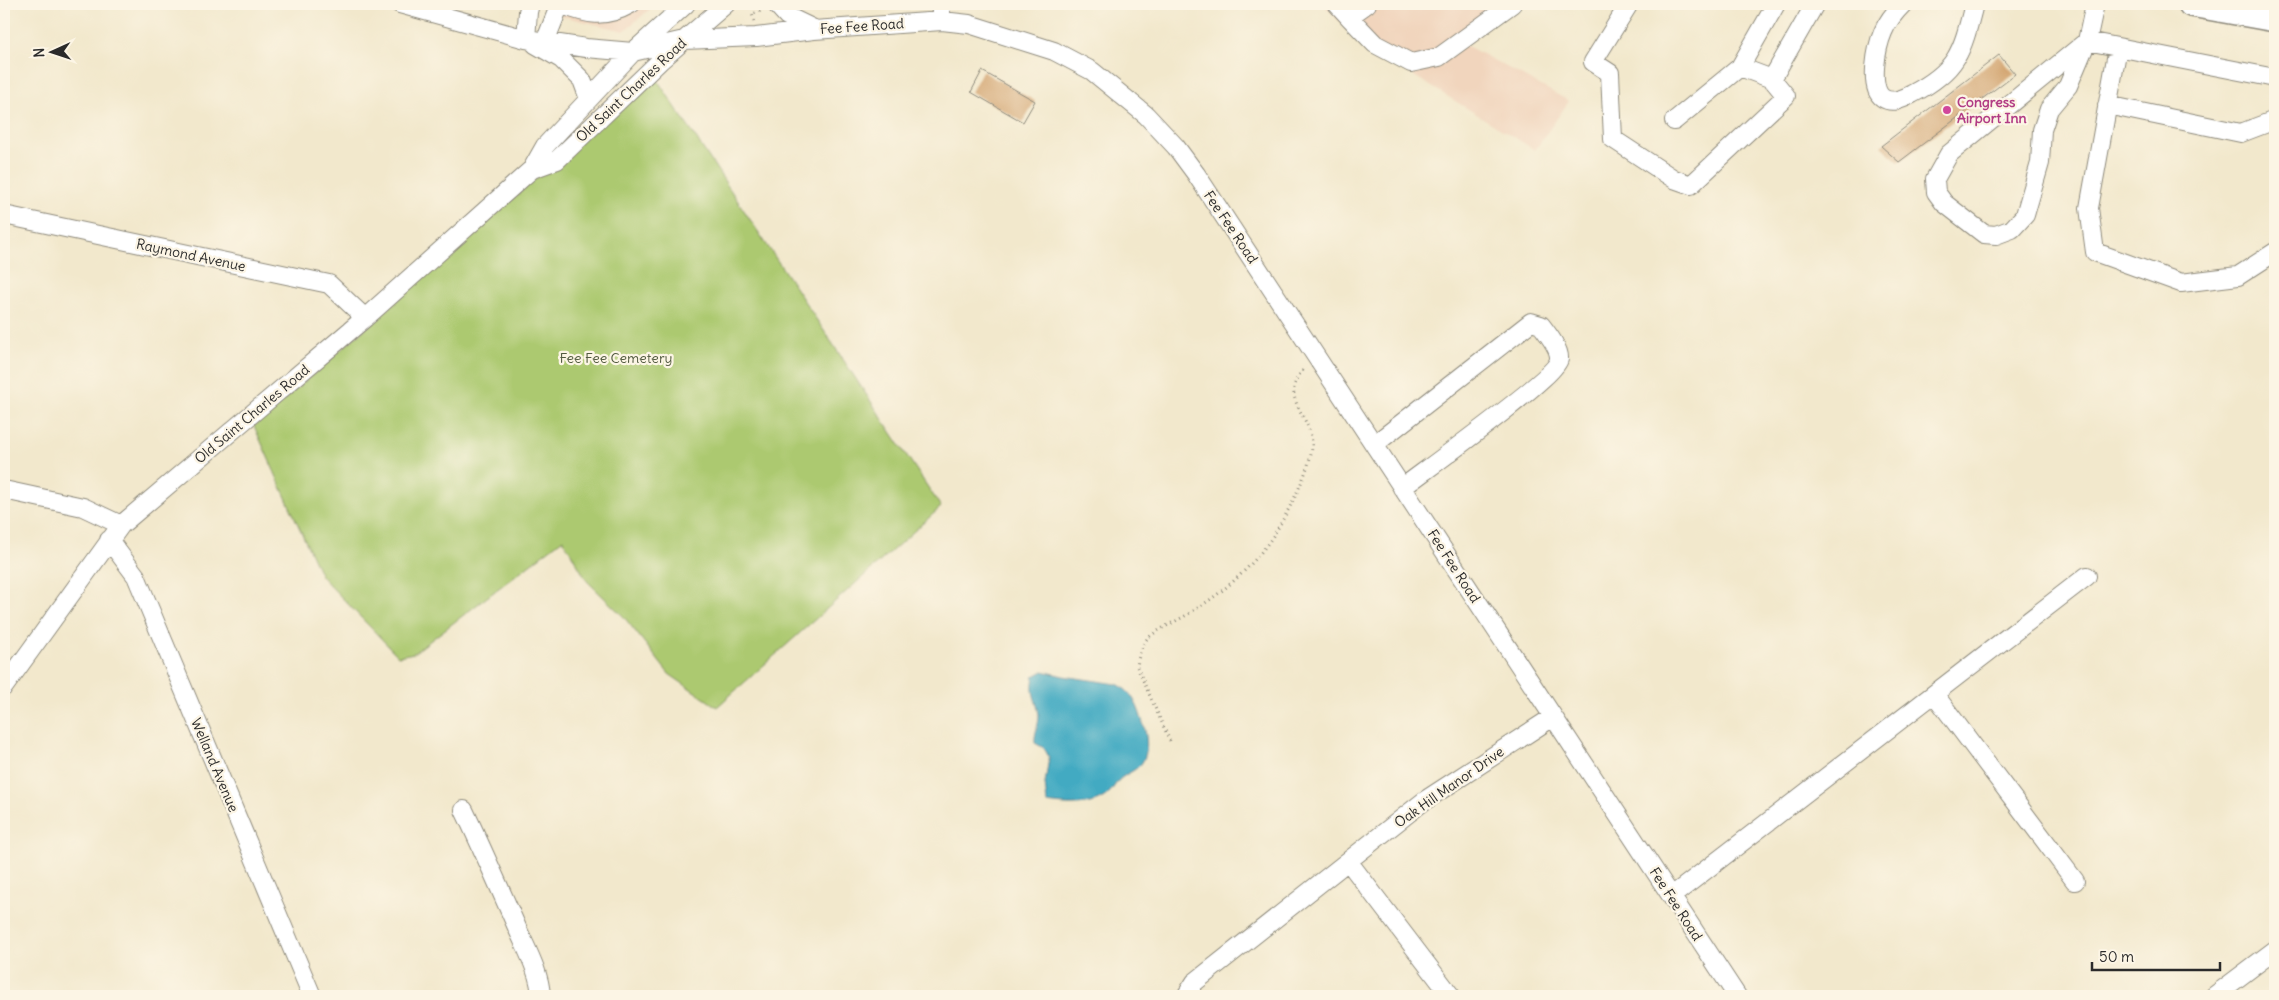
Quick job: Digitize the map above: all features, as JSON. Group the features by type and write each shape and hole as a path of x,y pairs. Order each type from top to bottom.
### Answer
{"highway":[{"path":"2191,4 2275,19"}],"street":[{"name":"Fee Fee Road","path":"400,4 526,39 586,48 633,52 684,40 756,37 941,12 969,24 1054,52 1108,82 1146,115 1176,147 1196,174 1737,996"},
{"path":"530,4 526,39 561,59 582,80 589,99"},
{"path":"545,42 560,4 586,14 601,14 618,11 632,4"},
{"name":"Old Saint Charles Road","path":"4,687 121,525 365,318 532,169 545,146 633,52 686,4"},
{"name":"Old Saint Charles Road","path":"532,169 557,160 684,40 726,4"},
{"path":"1337,4 1375,44 1411,63 1439,57 1512,4"},
{"path":"1349,17 1367,4"},
{"path":"1629,4 1593,62 1610,73 1613,139 1674,179 1690,186 1786,96 1772,79 1740,67"},
{"path":"1674,121 1740,67 1776,4"},
{"path":"1772,79 1815,4"},
{"path":"1903,4 1883,32 1874,78 1878,92 1882,97 1889,100 1904,98 1930,84 1949,70 1965,40 1974,4"},
{"path":"2087,41 1949,154 1935,179 1936,192 1944,203 1984,234 1996,235 2012,229 2025,216 2040,163 2042,130 2049,110 2068,86 2087,41 2096,4"},
{"path":"772,6 814,30"},
{"path":"2087,41 2275,78"},
{"path":"2118,47 2089,208 2096,252 2181,283 2238,276 2275,252"},
{"path":"2107,105 2241,132 2275,120"},
{"name":"Raymond Avenue","path":"4,215 329,284 365,318"},
{"path":"1375,444 1531,322 1542,325 1559,353 1559,360 1555,366 1530,390 1402,488"},
{"path":"4,490 83,506 121,525"},
{"name":"Welland Avenue","path":"109,540 136,576 312,996"},
{"path":"1672,896 2087,576"},
{"path":"1935,695 2075,881"},
{"name":"Oak Hill Manor Drive","path":"1186,996 1195,982 1424,801 1553,716"},
{"path":"464,810 488,860 527,951 540,983 541,996"},
{"path":"1348,862 1450,996"},
{"path":"2214,996 2275,950"}],"path":[{"path":"754,22 752,14 772,6"},
{"path":"1170,742 1137,667 1138,658 1147,639 1196,610 1235,581 1258,556 1275,532 1300,484 1312,447 1309,428 1294,400 1293,389 1301,372 1316,355"}],"shaded area":[{"path":"547,4 656,4 624,31 545,12"},
{"path":"1323,4 1505,4 1456,40 1569,101 1535,150 1362,44"}],"green space":[{"name":"Fee Fee Cemetery","path":"654,75 941,507 717,707 669,674 624,617 587,581 563,539 414,653 398,656 321,576 254,426"}],"water":[{"path":"1043,671 1117,684 1129,693 1137,707 1146,735 1146,754 1138,767 1119,780 1103,798 1080,805 1047,803 1045,784 1049,757 1044,748 1035,743 1039,715 1033,692 1034,676"}],"building":[{"name":"Congress Airport Inn","path":"1999,55 2015,74 1899,162 1881,146"},
{"path":"982,71 1035,101 1023,122 971,92"}],"place":[{"name":"Congress Airport Inn","path":"1947,110"}]}
